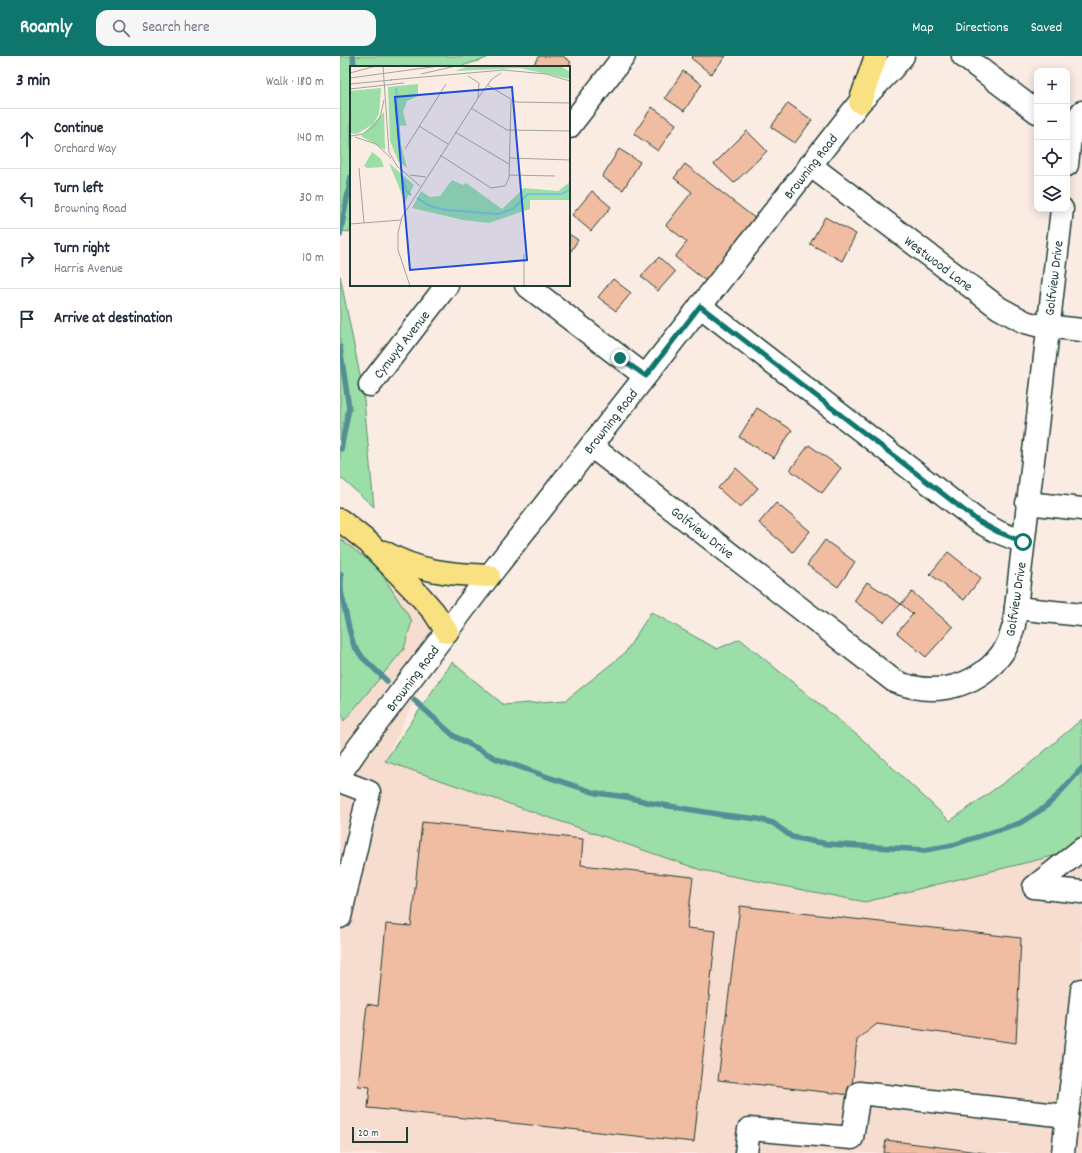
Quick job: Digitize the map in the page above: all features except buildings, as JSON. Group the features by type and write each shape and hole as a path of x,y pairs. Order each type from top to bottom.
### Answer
{"main road":[{"path":"860,102 876,56"},
{"path":"340,520 368,543 420,596 434,612 447,632"},
{"path":"368,543 408,564 438,572 489,576"}],"street":[{"path":"570,126 624,56"},
{"name":"Browning Road","path":"341,772 489,576 860,102 903,56"},
{"path":"963,56 1034,110"},
{"path":"1070,152 1074,124 1082,112"},
{"name":"Westwood Lane","path":"810,166 999,308 1025,322 1082,330"},
{"name":"Golfview Drive","path":"591,446 894,681 904,686 931,690 959,686 981,674 999,657 1007,646 1014,625 1062,212"},
{"name":"Cynwyd Avenue","path":"370,385 446,286"},
{"path":"527,286 646,376"},
{"path":"700,306 978,521 998,532 1023,542"},
{"path":"1027,503 1082,509"},
{"path":"1016,608 1082,615"},
{"path":"341,772 369,792 341,906"},
{"path":"1082,849 1034,887 1082,892"},
{"path":"1063,1153 1082,990"},
{"path":"746,1153 749,1129 852,1145 860,1093 1067,1116"}],"shaded area":[{"path":"340,520 447,632 385,761 1082,849 1082,1153 340,1153"}],"green space":[{"path":"340,56 487,56 487,58 462,66 350,66 350,232 340,231"},
{"path":"340,276 363,390 374,507 340,477"},
{"path":"340,539 377,567 412,621 404,649 344,721 340,709"},
{"path":"651,612 717,649 740,639 863,740 950,821 1027,766 1082,719 1082,849 865,902 701,870 385,761 452,662 504,705 566,700 625,653"}],"waterway":[{"path":"353,56 354,66"},
{"path":"340,235 350,182"},
{"path":"340,347 349,408 341,449"},
{"path":"341,574 341,591 354,646 363,658 387,681"},
{"path":"414,700 454,736 497,759 548,777 596,793 627,797 651,803 723,815 758,819 773,823 792,837 828,844 925,850 953,845 1020,823 1044,808 1082,768"}],"route":[{"path":"620,358 646,376 700,306 978,521 998,532 1023,542"}]}
